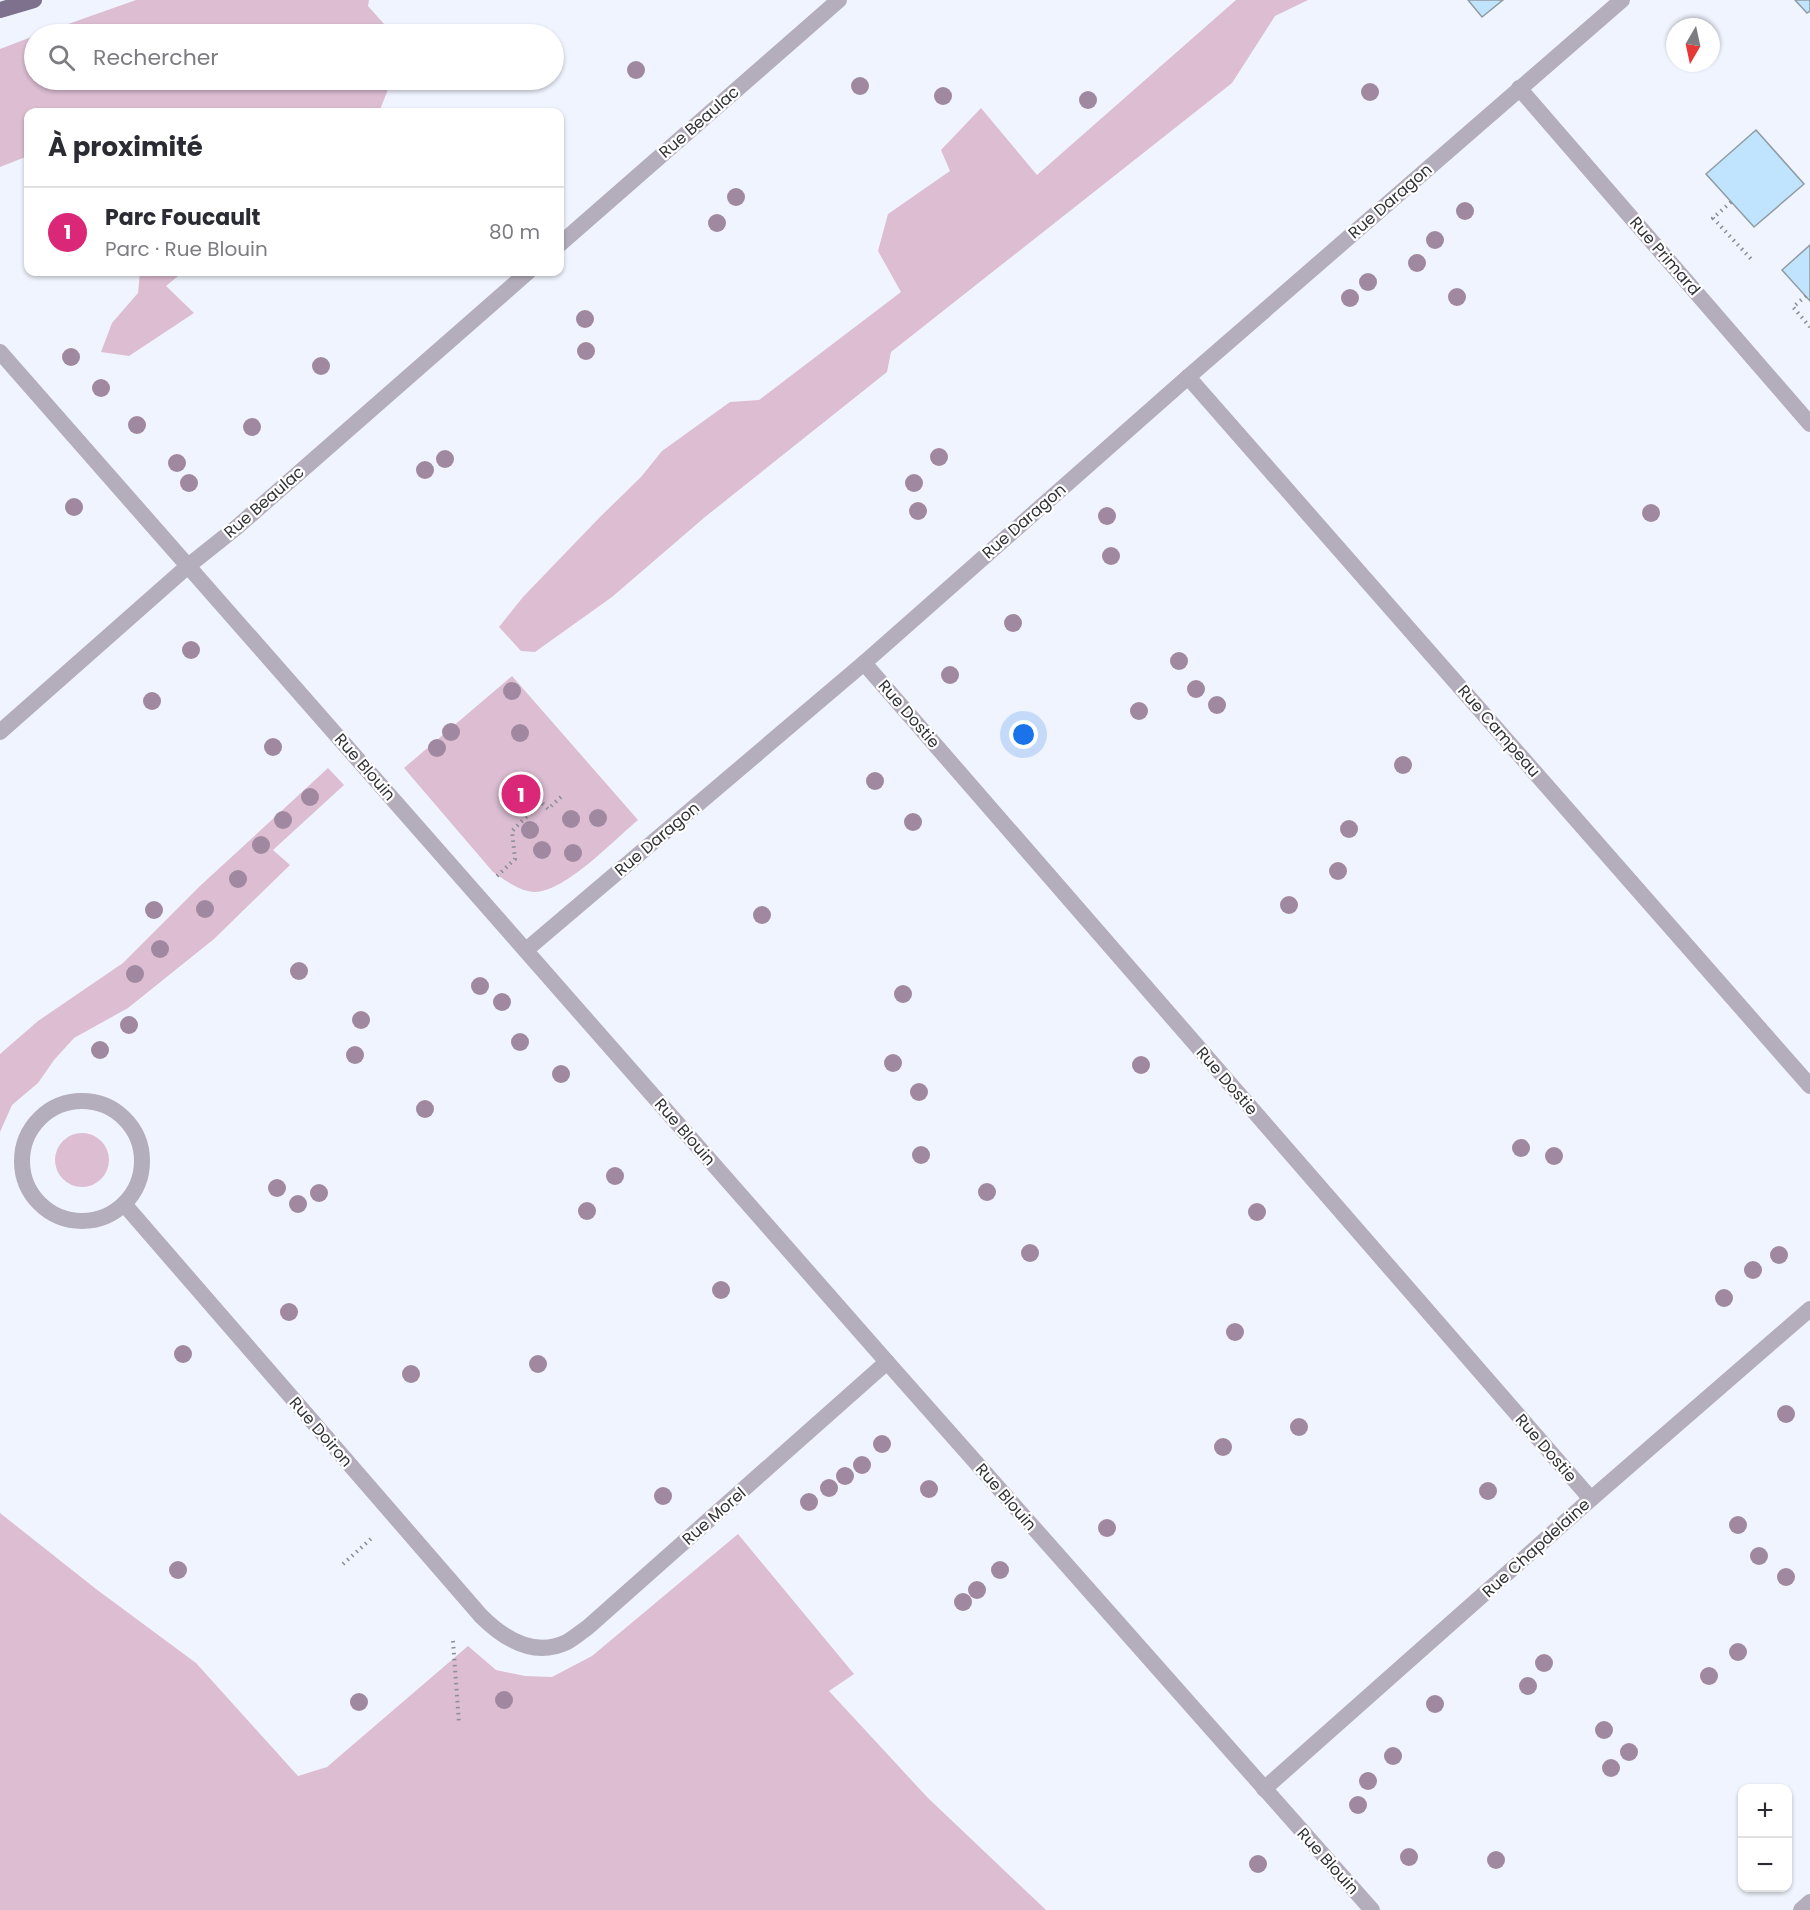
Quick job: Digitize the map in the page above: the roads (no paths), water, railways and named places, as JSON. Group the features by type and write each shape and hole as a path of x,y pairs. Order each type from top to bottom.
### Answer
{"main road":[{"path":"0,10 34,0"}],"street":[{"name":"Rue Beaulac","path":"564,241 839,0"},
{"name":"Rue Daragon","path":"526,951 864,663 1188,377 1622,0"},
{"name":"Rue Primard","path":"1519,88 1810,424"},
{"name":"Rue Beaulac","path":"0,732 523,276"},
{"name":"Rue Blouin","path":"0,352 887,1362 1372,1910"},
{"name":"Rue Campeau","path":"1188,377 1810,1086"},
{"name":"Rue Dostie","path":"864,663 1591,1499"},
{"path":"74,1101 93,1102 111,1108 126,1119 136,1135 142,1152 141,1171 135,1189 124,1204 106,1215 86,1221 73,1221 59,1217 32,1194 24,1175 22,1154 28,1134 40,1118 56,1107 74,1101"},
{"name":"Rue Doiron","path":"124,1204 494,1629 509,1640 529,1647"},
{"name":"Rue Chapdelaine","path":"1264,1789 1591,1499 1810,1309"},
{"name":"Rue Morel","path":"529,1647 548,1648 567,1642 587,1628 887,1362"},
{"path":"1801,1910 1810,1902"}],"place":[{"name":"Parc Foucault","path":"521,794"}]}
